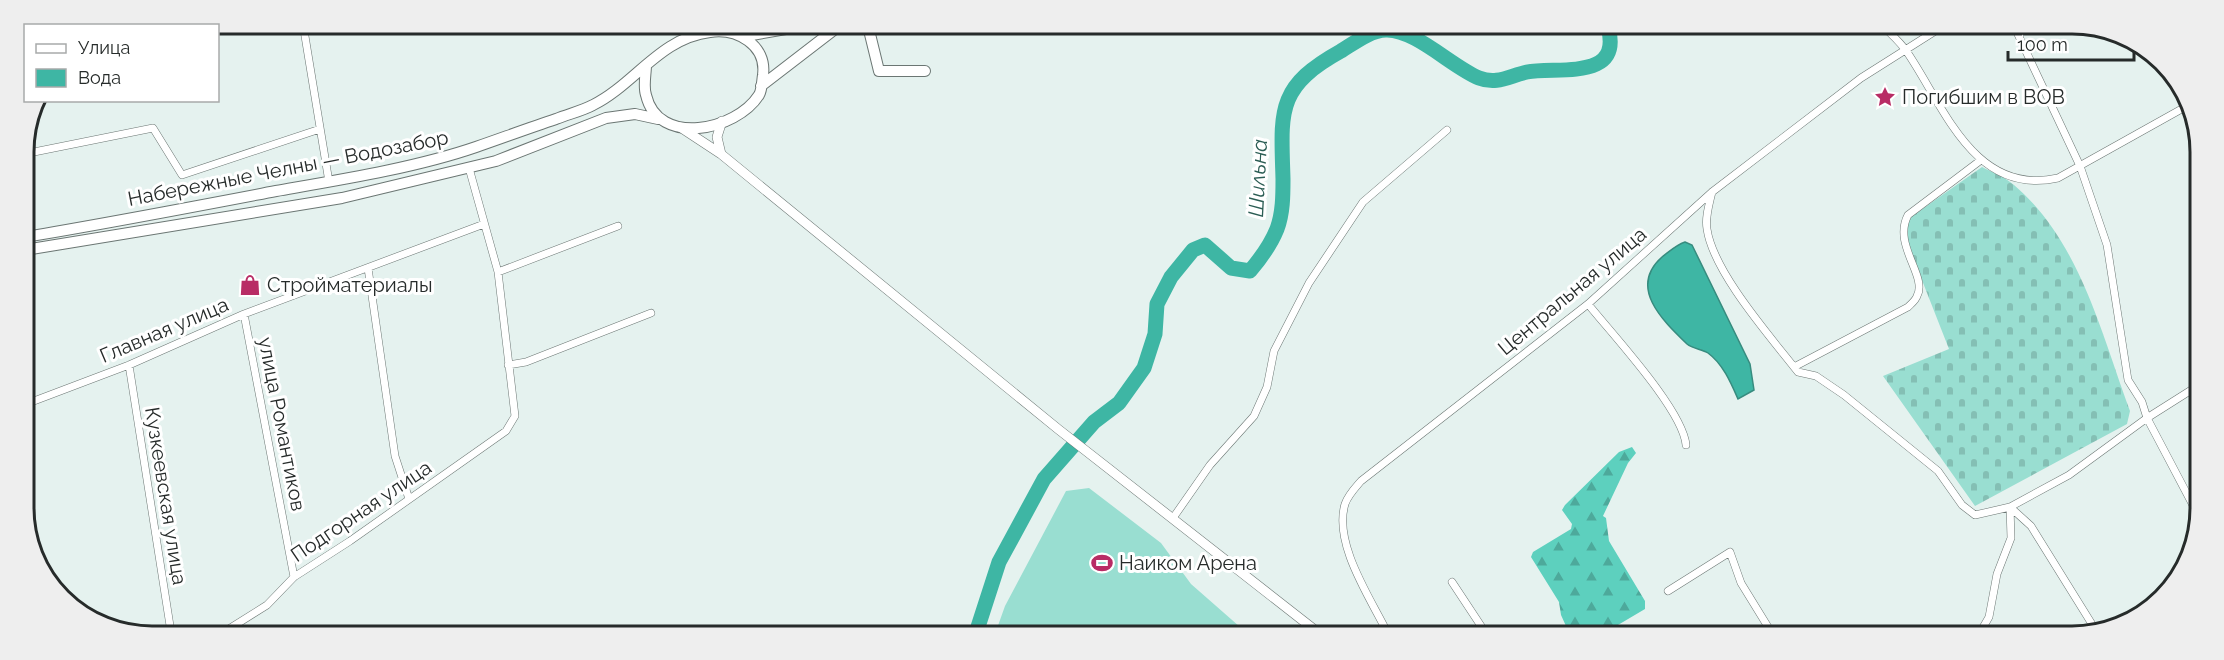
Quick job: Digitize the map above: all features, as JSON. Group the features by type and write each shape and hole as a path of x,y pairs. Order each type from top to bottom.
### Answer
{"main road":[{"name":"Набережные Челны — Водозабор","path":"35,235 329,182 472,148 594,105 646,65 660,51 701,35"},
{"name":"Набережные Челны — Водозабор","path":"741,35 754,35"},
{"name":"Набережные Челны — Водозабор","path":"35,248 342,198 496,161 606,118 634,114 680,127 699,128 722,121 745,110 760,93 761,86 827,35"},
{"path":"870,35 879,71 925,71"},
{"path":"746,36 757,52 764,72 761,86"},
{"path":"646,65 645,94 658,119"}],"street":[{"path":"1891,34 1906,50 1955,132 1981,160 2004,174 2036,183 2058,178 2181,109"},
{"name":"Центральная улица","path":"1384,625 1351,559 1344,536 1343,516 1350,493 1361,481 1588,304 1712,192 1861,78 1931,34"},
{"path":"2018,34 2080,166 2107,245 2128,380 2142,402 2147,418 2190,500"},
{"path":"305,35 329,182"},
{"path":"721,154 717,137 722,121"},
{"path":"680,127 721,154 1058,429 1309,625"},
{"path":"35,152 153,128 182,175 320,129"},
{"path":"1173,518 1210,465 1254,416 1267,387 1274,351 1309,283 1363,202 1447,130"},
{"path":"1794,367 1908,307 1918,295 1919,286 1903,239 1903,225 1908,215 1981,160"},
{"path":"469,168 498,272 508,365 526,362 651,313"},
{"path":"1712,192 1706,218 1713,252 1798,372 1816,376 1844,395 1938,471 1962,505 1975,515 2010,507 2069,475 2147,418 2190,391"},
{"path":"1696,206 1706,218"},
{"name":"Главная улица","path":"34,401 129,365 244,314 484,224"},
{"path":"498,272 618,226"},
{"path":"368,268 394,456 409,499"},
{"path":"1588,304 1653,385 1683,429 1686,445"},
{"name":"улица Романтиков","path":"244,314 294,576"},
{"name":"Кузкеевская улица","path":"129,365 170,626"},
{"name":"Подгорная улица","path":"234,626 267,605 294,576 506,431 515,416 508,365"},
{"path":"2010,507 2031,526 2091,623"},
{"path":"1984,625 1989,617 1996,574 2011,538 2010,507"},
{"path":"1668,591 1730,552 1742,583 1767,625"},
{"path":"1452,582 1481,625"}],"green space":[{"path":"1982,167 2014,185 2037,208 2056,233 2086,290 2130,411 2127,424 1975,506 1883,376 1949,349 1907,242 1906,227 1911,217"},
{"path":"1632,447 1636,453 1628,463 1603,516 1606,518 1609,541 1645,601 1645,609 1618,625 1566,625 1559,602 1531,557 1533,552 1571,529 1572,524 1562,510 1565,505 1619,452"},
{"name":"Наиком Арена","path":"1089,488 1161,543 1191,584 1238,625 998,626 1005,606 1066,491"}],"water":[{"path":"1685,242 1692,245 1750,364 1754,390 1738,399 1718,363 1708,353 1689,346 1677,335 1652,303 1648,291 1648,280 1652,268 1662,257"}],"waterway":[{"name":"Шильна","path":"978,626 999,562 1044,479 1094,422 1119,403 1144,368 1155,334 1157,304 1171,277 1193,250 1205,245 1231,268 1250,271 1269,245 1277,229 1282,210 1283,118 1294,89 1320,64 1370,34"},
{"name":"Шильна","path":"1405,34 1421,42 1468,73 1492,81 1527,72 1570,70 1597,64 1606,56 1610,44 1609,34"}],"place":[{"name":"Погибшим в ВОВ","path":"1885,97"},
{"name":"Стройматериалы","path":"250,285"},
{"name":"Наиком Арена","path":"1102,563"}]}
